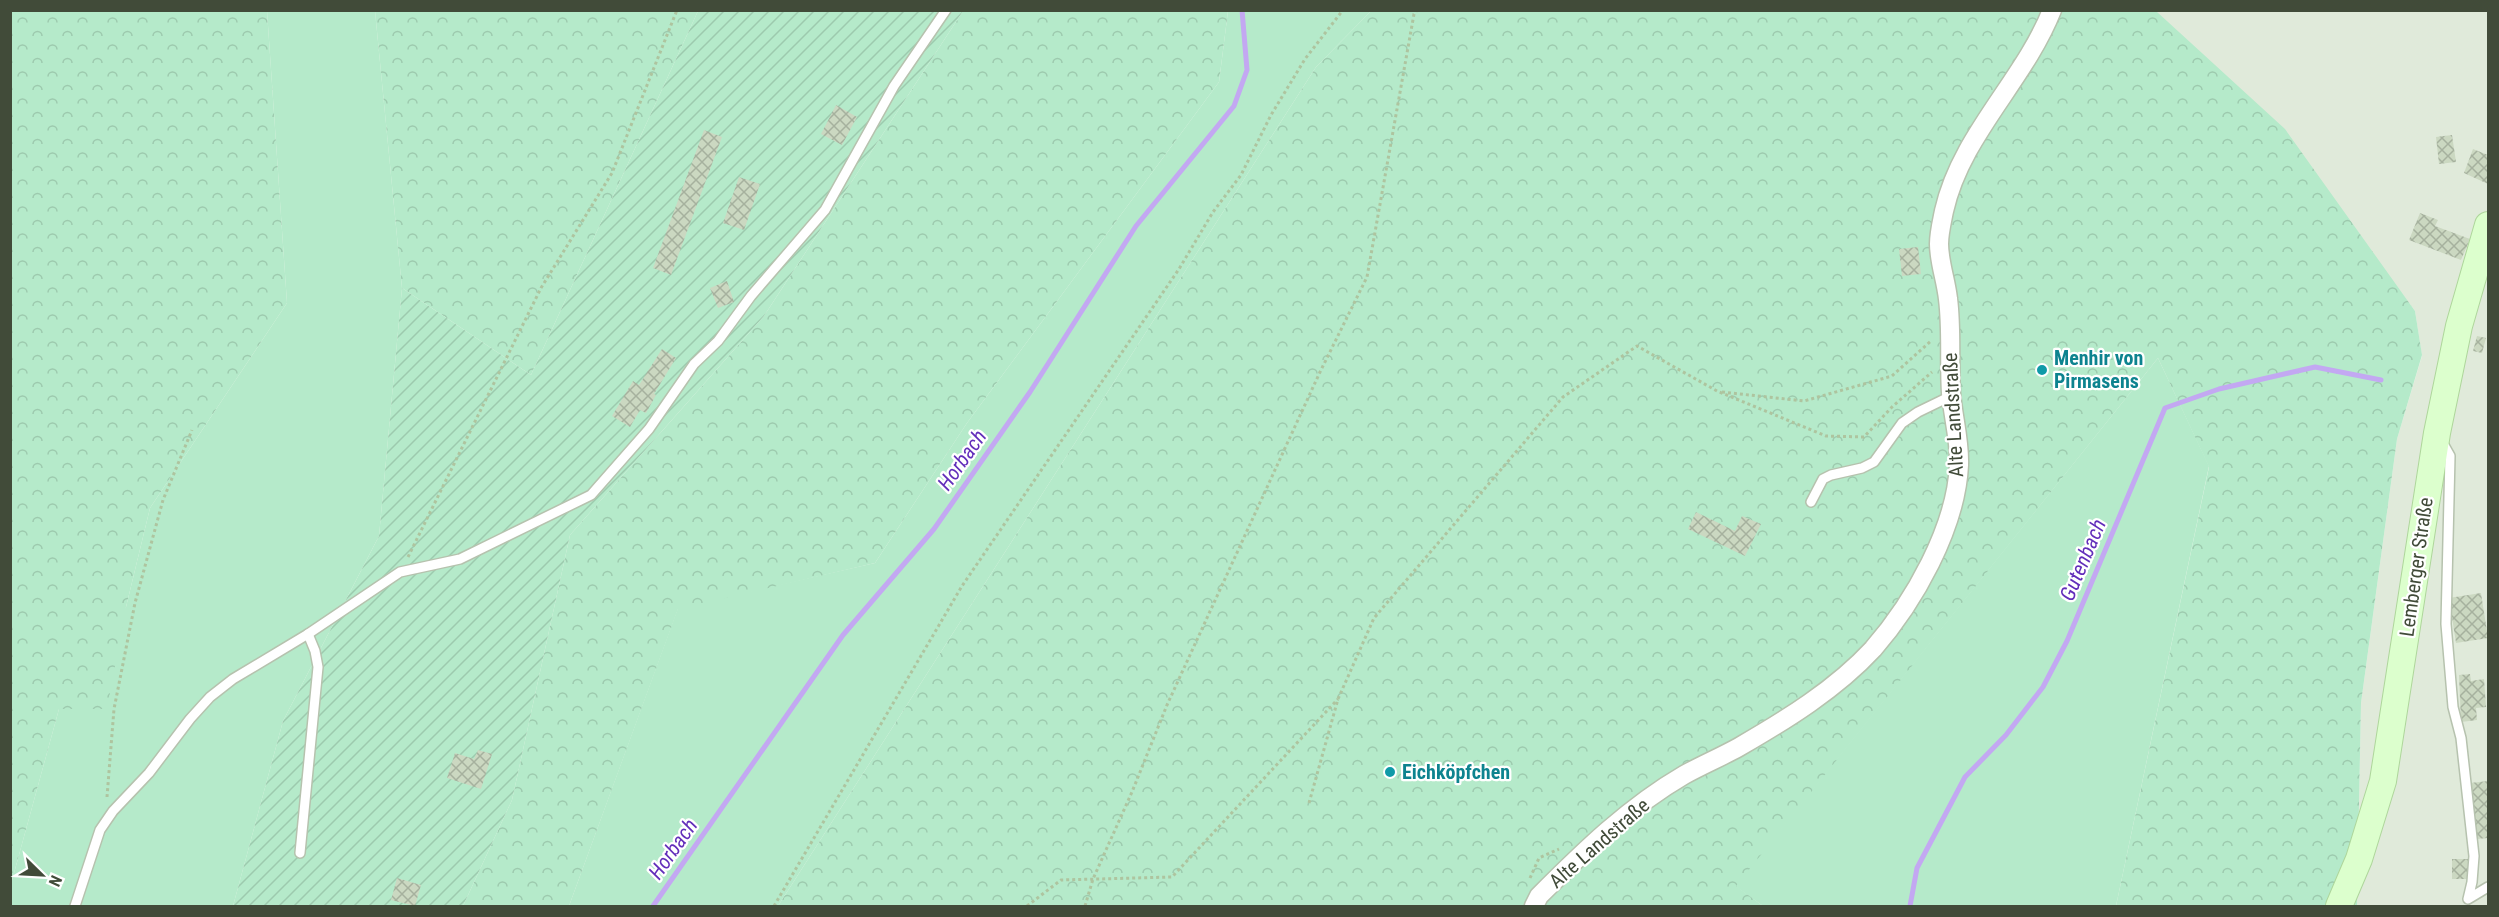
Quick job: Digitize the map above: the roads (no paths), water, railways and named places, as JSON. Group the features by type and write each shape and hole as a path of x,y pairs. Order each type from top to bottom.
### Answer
{"main road":[{"name":"Lemberger Straße","path":"2338,906 2362,849 2383,781 2437,433 2459,326 2488,225"}],"street":[{"name":"Alte Landstraße","path":"1534,906 1539,896 1599,837 1640,803 1684,775 1737,748 1804,707 1854,668 1875,646 1915,591 1934,556 1957,492 1959,462 1951,396 1950,325 1939,243 1945,208 1968,150 2029,56 2052,10"}],"lane":[{"path":"75,906 93,851 112,811 149,774 190,719 210,697 233,679 308,634 400,572 460,559 591,495 649,429 694,364 718,341 751,296 825,210 894,86 946,10"},
{"path":"1811,502 1824,479 1831,475 1862,468 1874,462 1902,423 1918,412 1951,396"},
{"path":"2437,433 2450,456 2446,624 2452,707 2462,738 2474,856 2468,899 2488,887"},
{"path":"300,853 318,667 308,634"}],"waterway":[{"name":"Horbach","path":"653,906 843,635 934,529 1030,392 1136,226 1234,106 1247,70 1242,10"},
{"name":"Gutenbach","path":"1910,906 1917,868 1965,777 2006,735 2043,687 2067,641 2165,408 2219,389 2315,367 2381,380"}],"place":[{"name":"Menhir von Pirmasens","path":"2042,370"},
{"name":"Eichköpfchen","path":"1390,772"}]}
